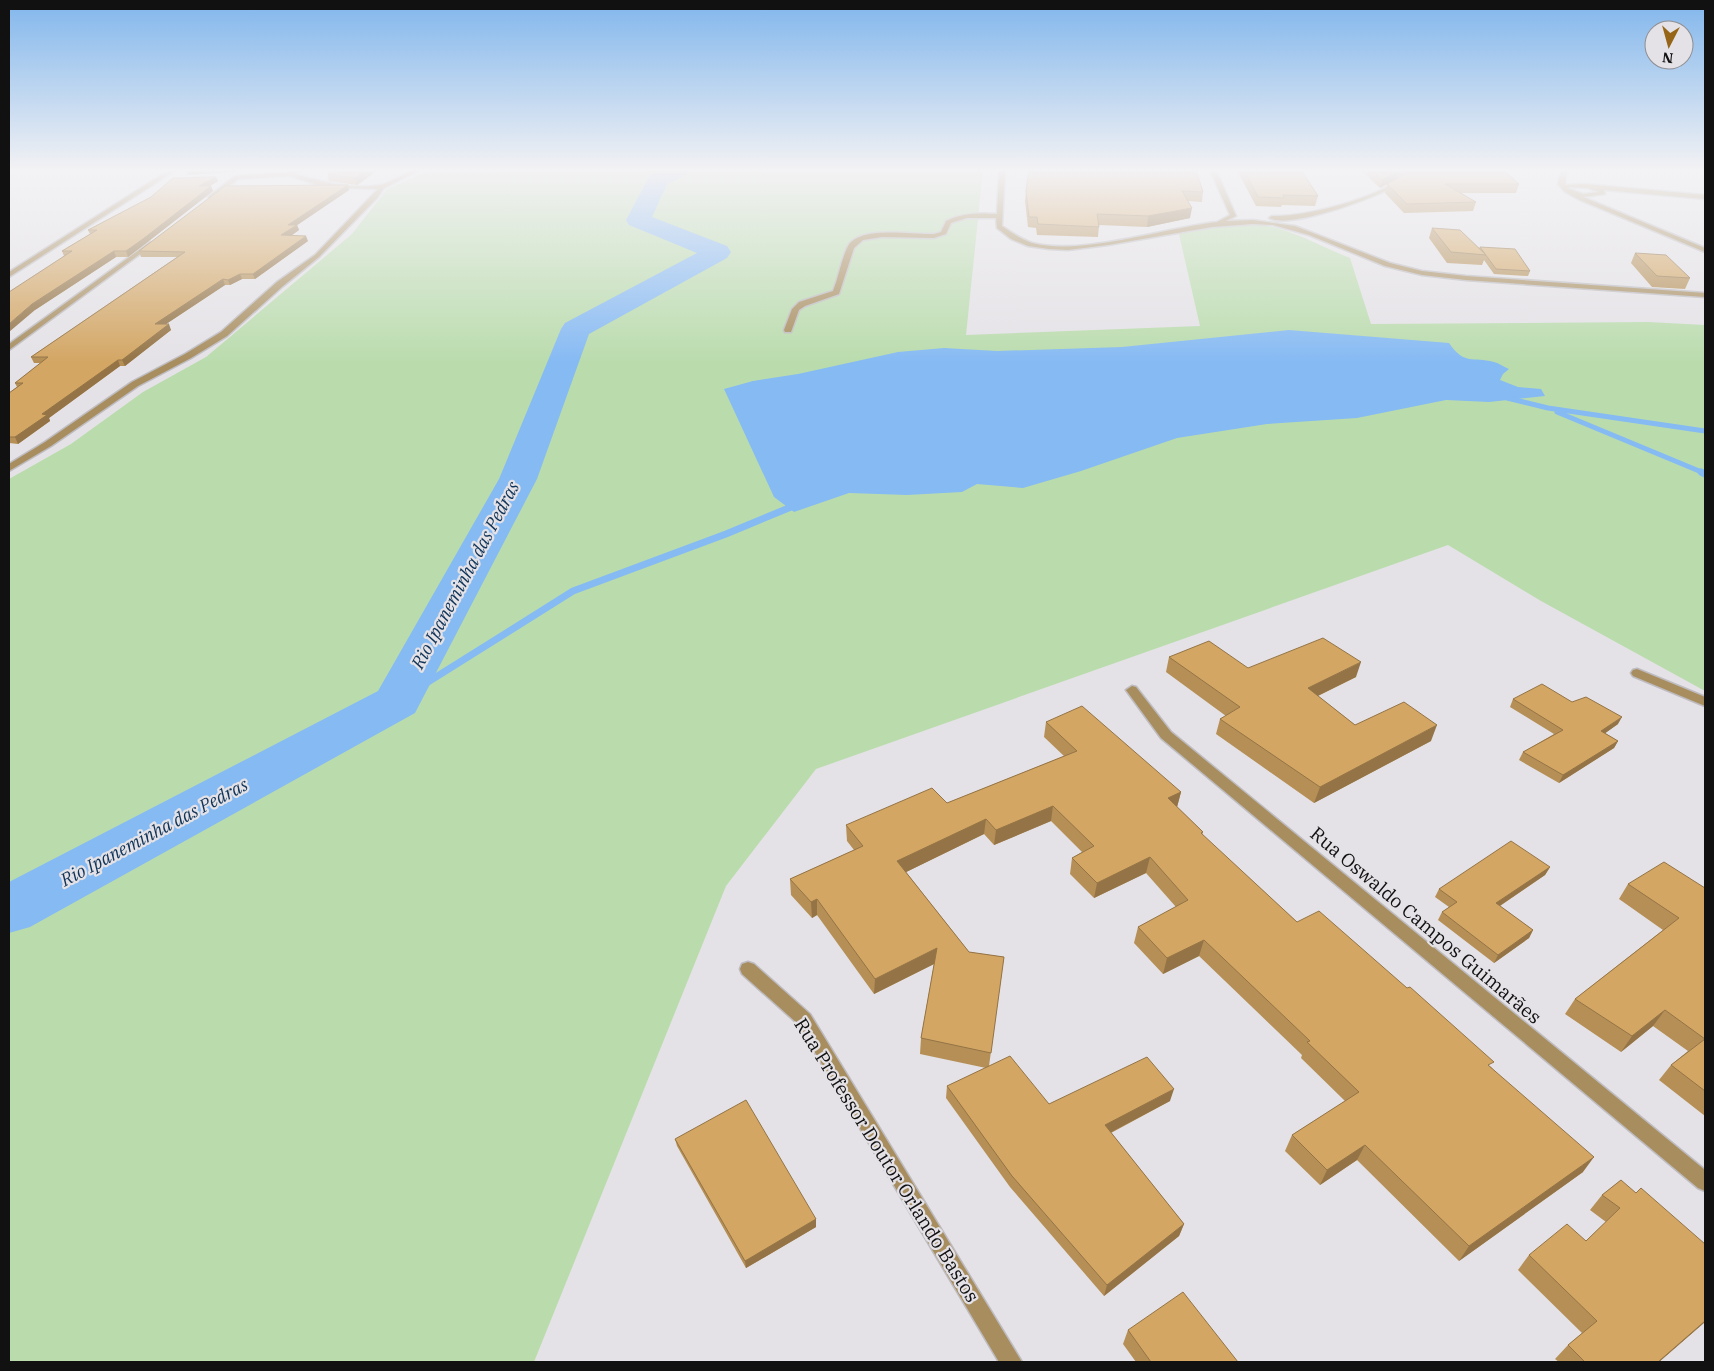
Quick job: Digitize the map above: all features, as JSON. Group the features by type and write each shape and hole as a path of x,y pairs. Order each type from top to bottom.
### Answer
{"street":[{"path":"9,275 73,234"},
{"path":"9,468 48,444 135,384 188,356 224,334 280,284 317,256 338,234"},
{"path":"788,330 796,309 802,304 836,292 852,246 858,240 868,236 934,238 942,234"},
{"path":"1007,234 1016,240 1065,248 1082,247 1159,234"},
{"path":"1313,234 1374,260 1424,273 1705,295"},
{"path":"1666,234 1705,250"},
{"path":"9,348 155,241"},
{"path":"1637,672 1691,694 1705,702"},
{"name":"Rua Oswaldo Campos Guimarães","path":"1132,690 1166,736 1705,1182"},
{"name":"Rua Professor Doutor Orlando Bastos","path":"748,969 804,1019 1011,1362"}],"green space":[{"path":"352,234 976,234 966,335 1200,326 1179,234 1293,234 1350,258 1371,324 1648,322 1705,325 1705,691 1541,601 1448,545 816,769 726,886 534,1362 9,1362 9,479 71,444 143,392 206,357"}],"water":[{"path":"1289,330 1449,343 1464,358 1486,360 1498,363 1509,369 1500,380 1518,387 1541,389 1545,396 1489,402 1446,400 1357,418 1267,424 1177,438 1081,471 1023,488 977,484 962,492 907,495 849,493 794,512 774,497 724,389 753,381 798,374 898,352 944,348 997,351 1122,347"}],"building":[{"path":"90,234 149,234 126,251 114,251 32,304 9,324 9,292 72,251 62,251"},
{"path":"162,234 283,234 281,235 306,236 253,274 240,274 228,280 223,279 155,324 169,324 122,360 118,360 42,414 47,415 15,437 9,437 9,393 23,383 15,383 48,357 31,357 185,252 139,251"},
{"path":"1437,234 1464,234 1486,255 1451,252"},
{"path":"1480,247 1515,249 1530,271 1496,269"},
{"path":"1635,253 1666,255 1690,278 1657,276"},
{"path":"1323,638 1361,662 1308,688 1355,725 1404,702 1437,725 1320,787 1220,719 1240,707 1169,657 1209,641 1248,668"},
{"path":"1542,684 1572,702 1586,697 1622,717 1601,731 1618,741 1563,775 1523,752 1563,730 1513,699"},
{"path":"1082,706 1181,792 1168,798 1203,832 1201,833 1297,922 1319,911 1407,988 1410,987 1494,1062 1488,1065 1594,1157 1469,1246 1365,1145 1327,1170 1292,1135 1359,1092 1307,1042 1310,1041 1204,940 1167,958 1138,927 1188,900 1150,857 1097,883 1072,858 1094,846 1053,806 996,830 986,819 897,861 969,952 1004,957 991,1053 921,1038 937,948 875,979 817,899 811,902 790,879 863,846 846,825 932,788 947,803 1077,751 1046,722"},
{"path":"1511,841 1550,867 1496,903 1533,930 1498,955 1442,912 1457,902 1439,889"},
{"path":"1664,862 1705,888 1705,1039 1665,1010 1632,1036 1575,999 1679,918 1628,884"},
{"path":"1705,1039 1705,1091 1671,1065"},
{"path":"1010,1056 1049,1104 1147,1057 1174,1089 1105,1125 1184,1224 1107,1285 1012,1176 947,1086"},
{"path":"746,1100 816,1219 745,1261 675,1139"},
{"path":"1621,1180 1636,1193 1641,1188 1705,1244 1705,1321 1658,1362 1585,1362 1568,1345 1597,1321 1529,1255 1567,1224 1586,1241 1620,1208 1602,1195"},
{"path":"1183,1292 1238,1362 1151,1362 1128,1330"}],"waterway":[{"name":"Rio Ipaneminha das Pedras","path":"9,910 397,702 518,479 576,329 718,252 673,234"},
{"path":"1507,398 1548,408 1705,431"},
{"path":"1557,412 1704,473"},
{"path":"1701,472 1705,474"},
{"path":"404,697 573,591 726,534 796,505"},
{"name":"Rio Ipaneminha das Pedras","path":"397,702 406,696"}]}
